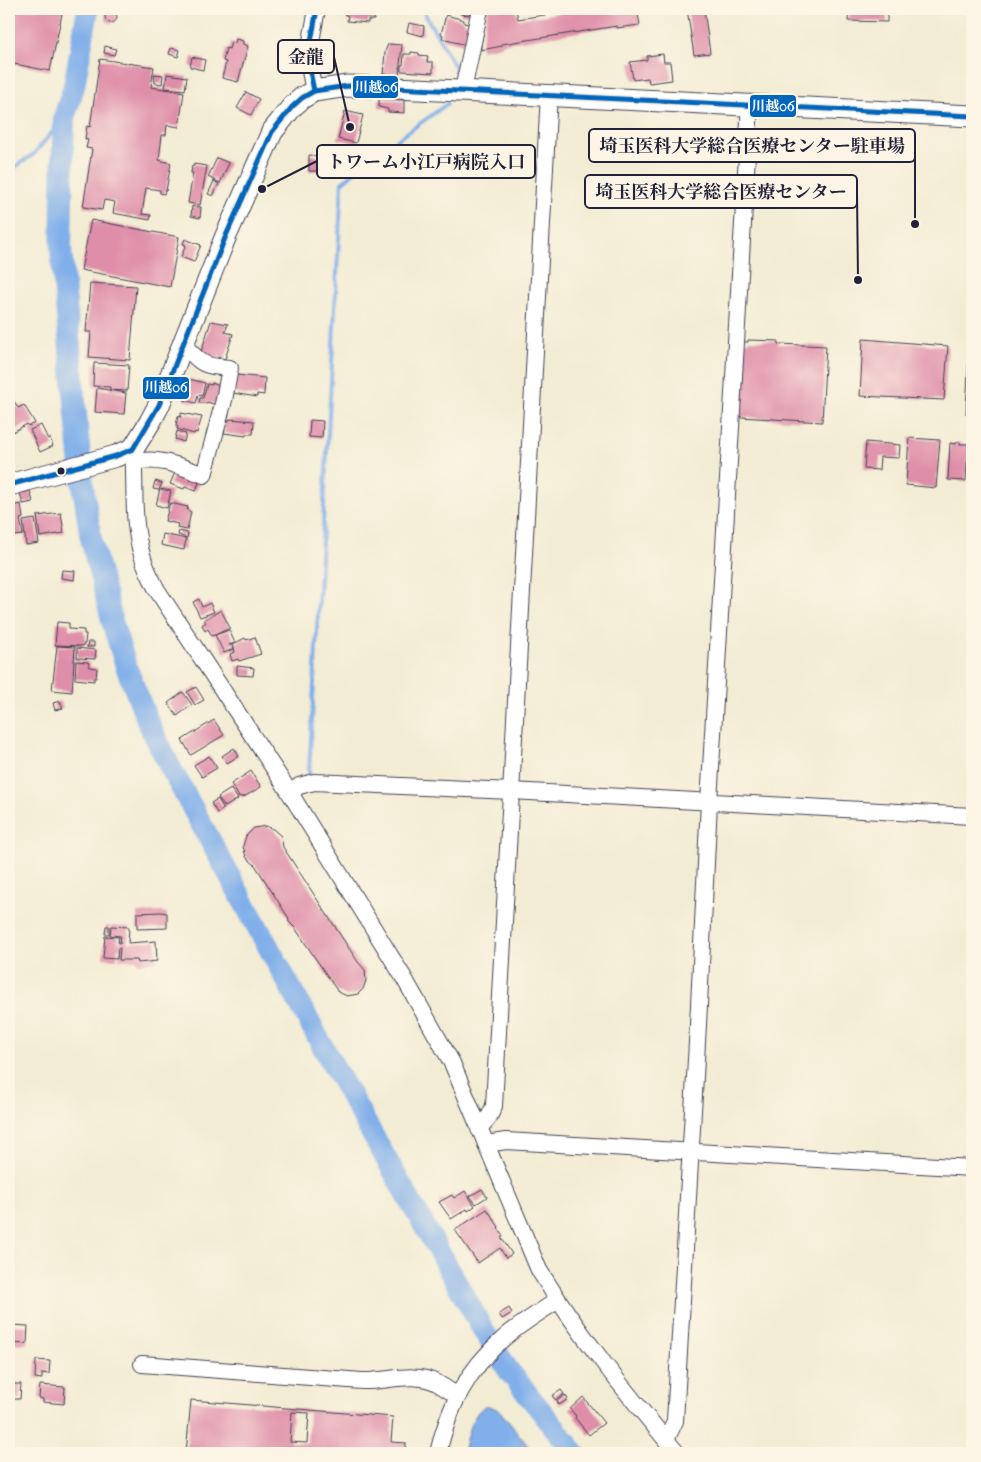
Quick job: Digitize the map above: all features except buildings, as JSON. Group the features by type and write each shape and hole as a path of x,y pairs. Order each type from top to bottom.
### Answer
{"main road":[{"path":"9,485 124,453 134,456 184,345 225,238 268,140 280,120 302,98 314,90 348,86 463,90 972,116"}],"street":[{"path":"314,90 309,52 317,9"},
{"path":"463,90 480,9"},
{"path":"479,1129 489,1117 494,1106 549,94"},
{"path":"666,1440 675,1421 750,104"},
{"path":"184,345 202,363 213,367 230,368 224,400 204,475 164,461 134,456 135,511 142,557 157,590 290,794 404,978 452,1063 539,1270 602,1362 677,1453"},
{"path":"290,794 299,786 314,782 972,816"},
{"path":"486,1144 506,1141 972,1168"},
{"path":"438,1453 452,1406 471,1374 485,1356 504,1337 558,1300"},
{"path":"142,1364 362,1381 379,1381 399,1377 418,1378 436,1382 458,1396"}],"water":[{"path":"486,1405 499,1410 534,1453 463,1453 473,1420"}],"waterway":[{"path":"88,9 74,86 64,118 61,250 82,479 91,539 114,628 127,669 148,722 169,765 329,1058 485,1333 509,1371 575,1453"},
{"path":"422,9 459,74"},
{"path":"309,773 342,183 362,165 447,104"},
{"path":"9,171 34,154 64,118"}],"transit line":[{"name":"川越06","path":"314,91 309,52 317,9"},
{"name":"川越06","path":"9,485 116,456 133,449 159,405 225,238 272,132 292,107 314,91 348,86 375,87 972,116"}],"place":[{"name":"金龍","path":"350,127"},
{"name":"トワーム小江戸病院入口","path":"262,189"},
{"name":"埼玉医科大学総合医療センター駐車場","path":"915,224"},
{"name":"埼玉医科大学総合医療センター","path":"858,280"}]}
